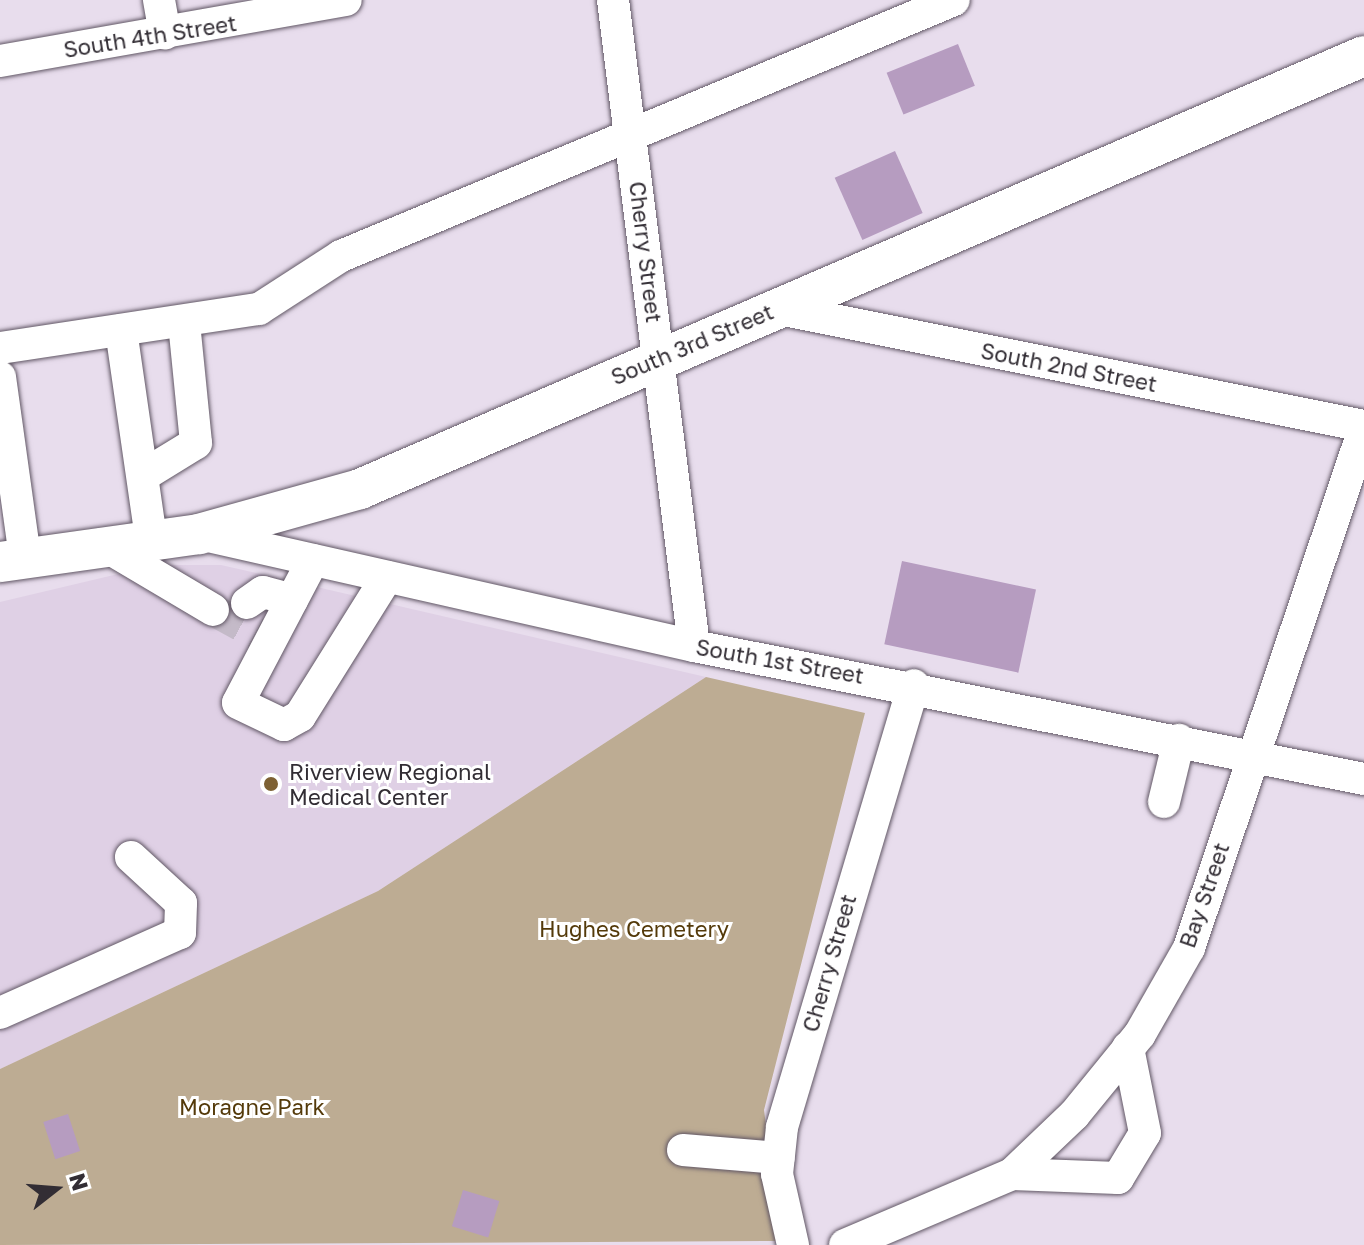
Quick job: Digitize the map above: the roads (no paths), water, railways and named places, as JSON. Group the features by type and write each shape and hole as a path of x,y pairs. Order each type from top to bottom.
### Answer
{"main road":[{"name":"South 3rd Street","path":"13,560 102,544 199,534 360,489 1364,56"}],"street":[{"path":"159,0 165,33"},
{"name":"South 4th Street","path":"0,61 346,0"},
{"name":"Cherry Street","path":"613,0 694,646"},
{"path":"0,348 259,309 341,256 954,0"},
{"name":"South 2nd Street","path":"774,308 1364,427"},
{"path":"144,475 196,443 184,322"},
{"path":"121,330 151,539"},
{"path":"0,377 13,560"},
{"name":"Bay Street","path":"845,1245 889,1239 1012,1174 1128,1048 1189,948 1250,755 1364,427"},
{"name":"South 1st Street","path":"199,534 694,646 914,685 1364,779"},
{"path":"102,544 213,610"},
{"path":"313,560 292,600 264,638 238,703 284,725 300,716 387,577"},
{"path":"247,603 263,592 292,600"},
{"name":"Cherry Street","path":"793,1245 779,1158 844,908 914,685"},
{"path":"1164,802 1179,740"},
{"path":"0,1013 180,933 181,903 131,857"},
{"path":"1012,1174 1118,1178 1145,1133 1128,1048"},
{"path":"683,1150 779,1158"}],"tunnel":[{"path":"213,610 257,634"}],"place":[{"name":"Riverview Regional Medical Center","path":"271,784"}],"park label":[{"name":"Hughes Cemetery","path":"634,929"},
{"name":"Moragne Park","path":"252,1107"}]}
